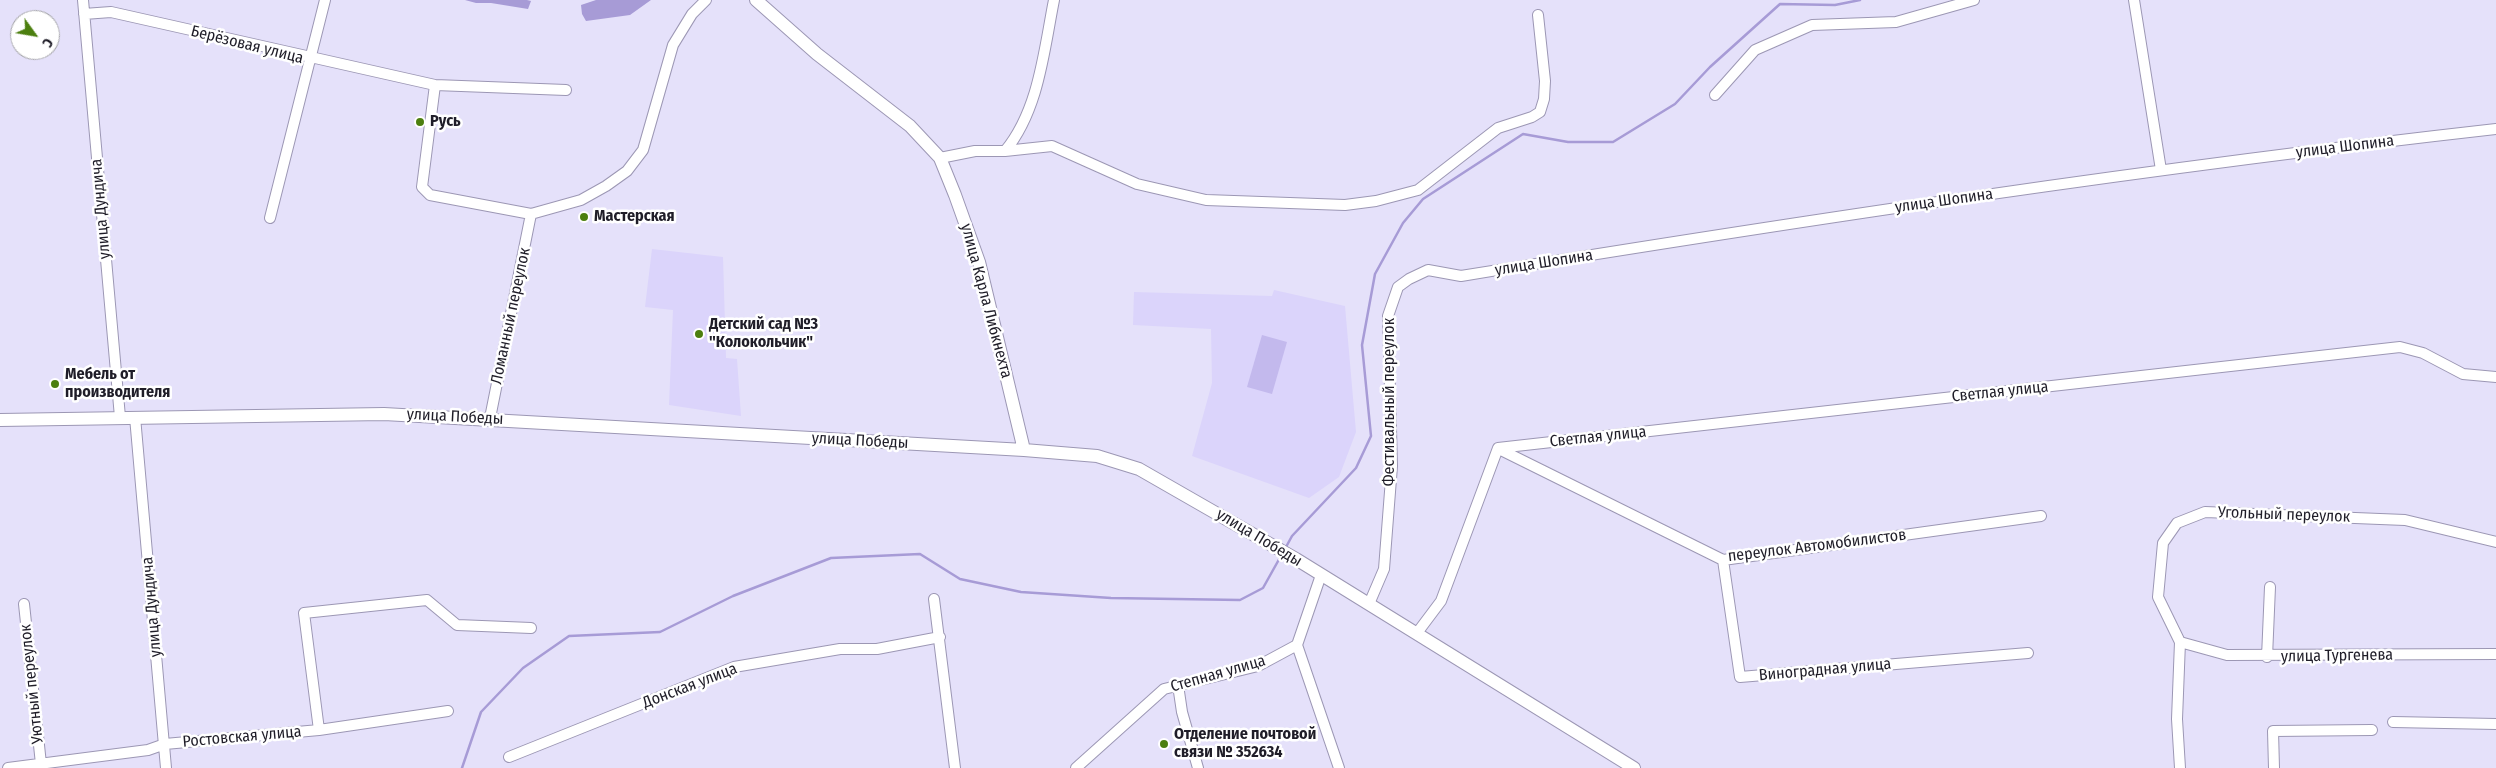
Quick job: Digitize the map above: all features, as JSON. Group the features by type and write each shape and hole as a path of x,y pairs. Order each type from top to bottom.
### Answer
{"street":[{"name":"улица Дундича","path":"83,0 120,418"},
{"path":"325,0 309,57 435,85 566,90"},
{"path":"435,85 422,187 430,195 531,214 581,200 627,171 643,150 673,45 692,14 706,0"},
{"name":"улица Карла Либкнехта","path":"756,0 817,54 910,126 940,158 979,262 1024,450"},
{"path":"1005,151 1016,138 1031,106 1054,0"},
{"path":"1715,95 1755,50 1812,25 1896,22 1974,0"},
{"path":"2134,0 2161,170"},
{"name":"Берёзовая улица","path":"84,14 111,12 309,57 270,218"},
{"path":"940,158 975,151 1005,151 1052,146 1137,184 1206,200 1345,205 1376,201 1418,190 1498,128 1532,117 1540,112 1544,99 1545,80 1538,15"},
{"name":"улица Шопина","path":"1398,287 1409,279 1428,270 1460,276 1782,224 2161,170 2496,129"},
{"name":"Ломанный переулок","path":"490,418 531,214"},
{"name":"Фестивальный переулок","path":"1369,604 1384,569 1392,466 1388,316 1398,287"},
{"name":"Светлая улица","path":"1498,448 2400,347 2423,352 2463,374 2496,377"},
{"name":"улица Победы","path":"0,420 384,414 490,418 1097,456 1139,469 1274,546 1634,768"},
{"name":"улица Дундича","path":"135,417 166,768"},
{"path":"1417,633 1441,601 1498,448"},
{"name":"переулок Автомобилистов","path":"1498,448 1723,560 2041,516"},
{"name":"Угольный переулок","path":"2180,768 2178,719 2180,642 2158,597 2163,543 2177,523 2205,512 2405,520 2496,542"},
{"name":"Виноградная улица","path":"1723,560 1740,677 2028,653"},
{"path":"1321,575 1297,645 1338,768"},
{"path":"2267,657 2270,587"},
{"name":"Ростовская улица","path":"319,730 304,613 427,600 457,625 530,628"},
{"path":"934,600 955,768"},
{"name":"Уютный переулок","path":"24,604 42,764"},
{"name":"Донская улица","path":"509,758 734,667 840,649 877,649 940,637"},
{"name":"улица Тургенева","path":"2180,642 2228,655 2267,657 2496,654"},
{"name":"Степная улица","path":"1076,768 1164,689 1258,666 1297,645"},
{"path":"1178,685 1182,712 1198,768"},
{"name":"Ростовская улица","path":"165,744 319,730 448,711"},
{"path":"2393,722 2496,724"},
{"path":"2274,768 2273,732 2372,730"},
{"name":"Уютный переулок","path":"8,768 148,750 165,744"}],"shaded area":[{"path":"465,0 527,0 531,1 528,9"},
{"path":"596,0 651,0 630,15 586,21 582,14 581,5"},
{"name":"Детский сад №3 \"Колокольчик\"","path":"652,249 723,257 726,358 737,359 741,416 669,405 673,310 645,307"},
{"path":"1274,290 1345,306 1356,432 1339,477 1309,498 1192,456 1212,383 1211,329 1133,325 1134,292 1272,296"},
{"path":"1262,335 1287,342 1272,394 1247,387"}],"waterway":[{"path":"1286,547 1292,536 1356,468 1371,436 1362,345 1375,274 1403,223 1423,199 1523,134 1568,142 1613,142 1675,104 1710,67 1780,4 1835,5 1860,0"},
{"path":"462,768 481,712 523,668 569,636 660,632 733,596 831,558 920,554 960,579 1021,592 1111,598 1240,600 1263,588 1282,554"}],"place":[{"name":"Русь","path":"420,122"},
{"name":"Мастерская","path":"584,217"},
{"name":"Детский сад №3 \"Колокольчик\"","path":"699,334"},
{"name":"Мебель от производителя","path":"55,384"},
{"name":"Отделение почтовой связи № 352634","path":"1164,744"}]}
